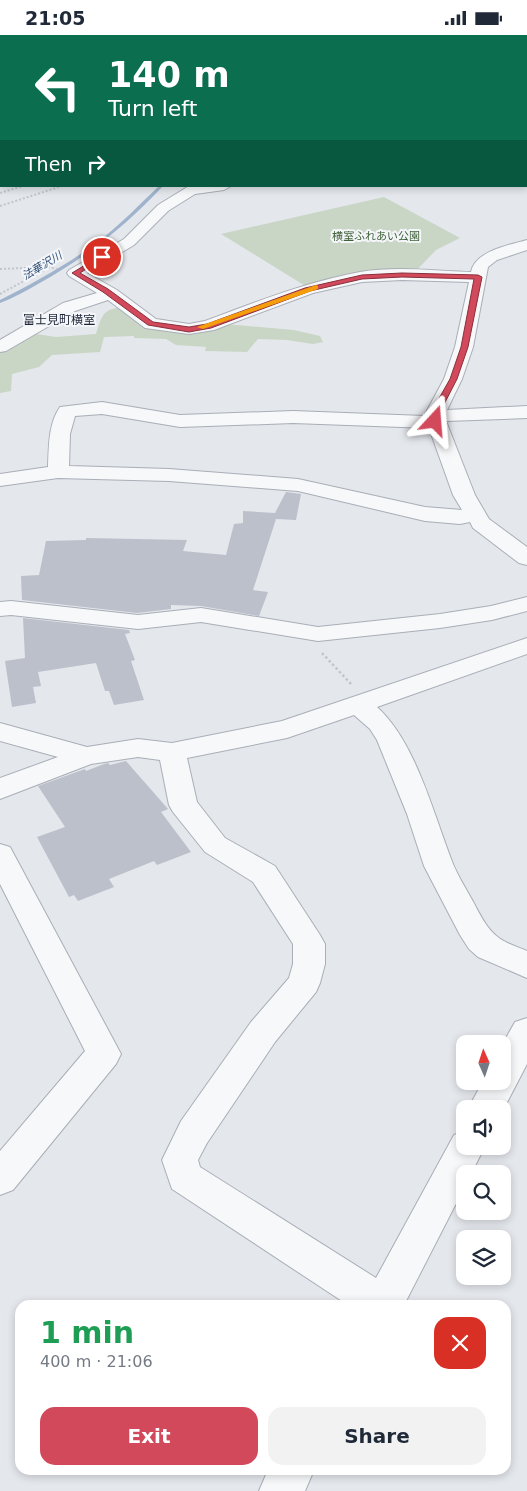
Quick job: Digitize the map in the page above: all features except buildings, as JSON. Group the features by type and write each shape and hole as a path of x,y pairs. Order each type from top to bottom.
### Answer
{"street":[{"path":"217,187 190,191 163,208 130,242 75,273 111,295 151,324 189,329 208,326 308,289 362,277 402,275 478,277"},
{"path":"527,245 491,257 480,265 464,347 453,379 434,419 464,495 481,523 527,558"},
{"path":"0,347 69,307 111,295"},
{"path":"58,472 60,434 67,411 102,408 180,421 248,421 293,417 434,419 527,412"},
{"path":"0,480 58,472 170,475 298,485 425,514 460,517 476,515"},
{"path":"0,609 11,608 138,622 201,615 318,634 440,621 492,613 527,604"},
{"path":"0,789 86,756 138,748 172,752 287,729 484,662 527,645"},
{"path":"362,702 390,737 422,814 439,866 471,927 480,940 489,948 527,965"},
{"path":"0,732 48,743 86,756"},
{"path":"172,752 183,805 215,845 264,874 297,923 309,945 309,964 304,983 283,1011 263,1032 194,1131 180,1160 185,1177 375,1300"},
{"path":"0,855 104,1054 0,1178"},
{"path":"511,1062 527,1031"},
{"path":"386,1300 462,1155"},
{"path":"280,1491 289,1475"}],"path":[{"path":"0,193 20,187"},
{"path":"0,206 59,187"},
{"path":"0,269 48,267 75,273"},
{"path":"0,294 48,267"},
{"path":"318,634 318,650 362,702"}],"green space":[{"name":"横室ふれあい公園","path":"384,197 460,238 436,250 413,274 307,287 221,234"},
{"path":"123,307 147,325 225,324 294,330 320,336 323,342 313,344 287,340 258,339 247,352 205,351 206,347 176,345 166,339 134,338 134,336 104,337 100,352 52,355 39,367 12,374 11,391 0,393 0,351 30,333 56,337 96,334 100,322 107,312"}],"waterway":[{"name":"法華沢川","path":"0,302 73,261 101,242 160,187"}],"slow traffic":[{"path":"200,327 208,326 316,287"}],"district":[{"name":"富士見町横室","path":"59,320"}],"route":[{"path":"102,257 75,273 106,291 151,324 189,329 208,326 308,289 362,277 402,275 478,277 464,347 453,379 434,416 435,421"}]}
